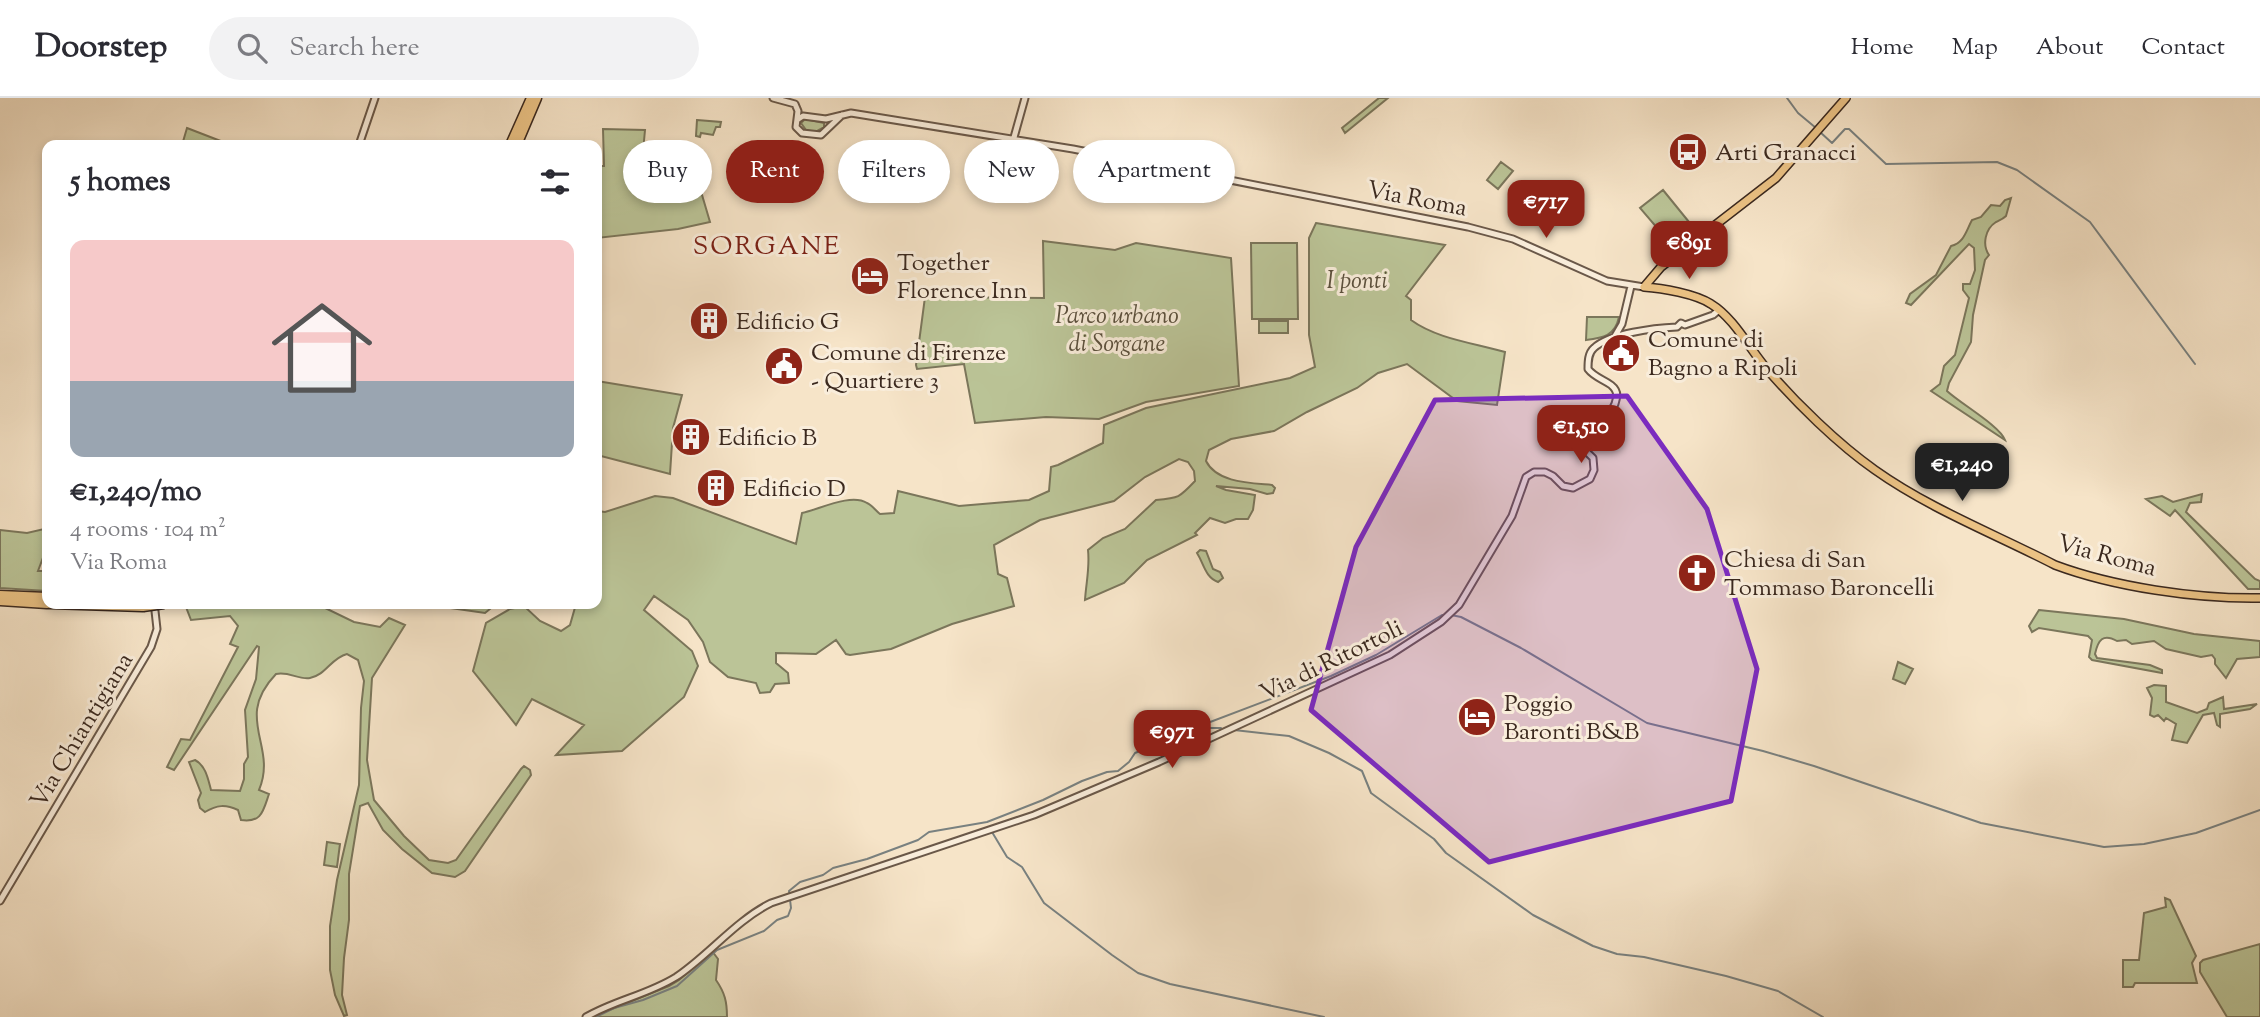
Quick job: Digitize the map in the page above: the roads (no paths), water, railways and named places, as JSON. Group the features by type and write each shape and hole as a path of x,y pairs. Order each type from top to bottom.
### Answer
{"highway":[{"path":"512,140 531,98"},
{"path":"519,140 537,98"},
{"path":"0,595 42,597"},
{"path":"0,601 42,604"}],"main road":[{"path":"1644,286 1661,267 1776,178 1846,98"},
{"name":"Via Roma","path":"1644,286 1704,300 1719,310 1771,374 1798,402 1871,467 1906,491 2071,571 2142,587 2214,597 2260,598"}],"street":[{"path":"361,140 375,98"},
{"path":"773,98 794,103 797,109 796,127 802,133 819,136 842,114"},
{"path":"1013,140 1025,98"},
{"name":"Via Roma","path":"797,120 803,116 826,119 850,113 1007,140"},
{"path":"826,119 828,129"},
{"name":"Via Roma","path":"1059,148 1478,229 1522,242 1605,281 1644,286"},
{"path":"1615,336 1622,324 1631,286"},
{"path":"1615,336 1677,327 1679,324 1685,325 1713,316 1719,310"},
{"name":"Via di Ritortoli","path":"586,1017 611,1004 648,992 677,976 763,907 789,895 1034,815 1159,762 1347,676 1390,655 1441,622 1460,605 1491,553 1512,516 1526,477 1534,472 1545,472 1563,486 1573,488 1584,484 1592,476 1593,458 1571,438 1570,426 1579,415 1599,415 1610,411 1616,402 1617,395 1612,386 1589,372 1588,359 1594,348 1615,336"},
{"name":"Via Chiantigiana","path":"0,901 152,647 157,629 155,611"}],"waterway":[{"path":"1787,98 1798,113 1816,128"},
{"path":"1820,132 1832,143 1845,129 1849,129 1886,164 1997,162 2017,170 2090,222 2195,364"},
{"path":"1197,727 1331,676 1376,655 1446,615"},
{"path":"1451,615 1461,617 1521,648 1647,723 1814,766 1981,823 2104,847 2144,844 2196,833 2260,810"},
{"path":"596,1017 677,986 717,950 764,931 777,920 788,916 791,908 789,891 800,882 823,875 833,868 918,840 929,832 987,822 1082,781 1118,771 1135,753 1195,728"},
{"path":"1201,728 1221,728"},
{"path":"1234,730 1289,736 1362,771 1371,793 1434,839 1446,853 1533,915 1593,946 1617,954 1644,957 1726,976 1778,991 1823,1017"},
{"path":"992,832 1007,857 1022,867 1044,903 1138,973 1170,984 1324,1017"}],"place":[{"name":"Arti Granacci","path":"1688,152"},
{"name":"Together Florence Inn","path":"870,276"},
{"name":"Edificio G","path":"709,321"},
{"name":"Comune di Bagno a Ripoli","path":"1621,353"},
{"name":"Comune di Firenze - Quartiere 3","path":"784,366"},
{"name":"Edificio B","path":"691,437"},
{"name":"Edificio D","path":"716,488"},
{"name":"Chiesa di San Tommaso Baroncelli","path":"1697,573"},
{"name":"Poggio Baronti B&B","path":"1477,717"}],"district":[{"name":"SORGANE","path":"767,245"}],"park label":[{"name":"I ponti","path":"1357,280"},
{"name":"Parco urbano di Sorgane","path":"1117,329"}]}
